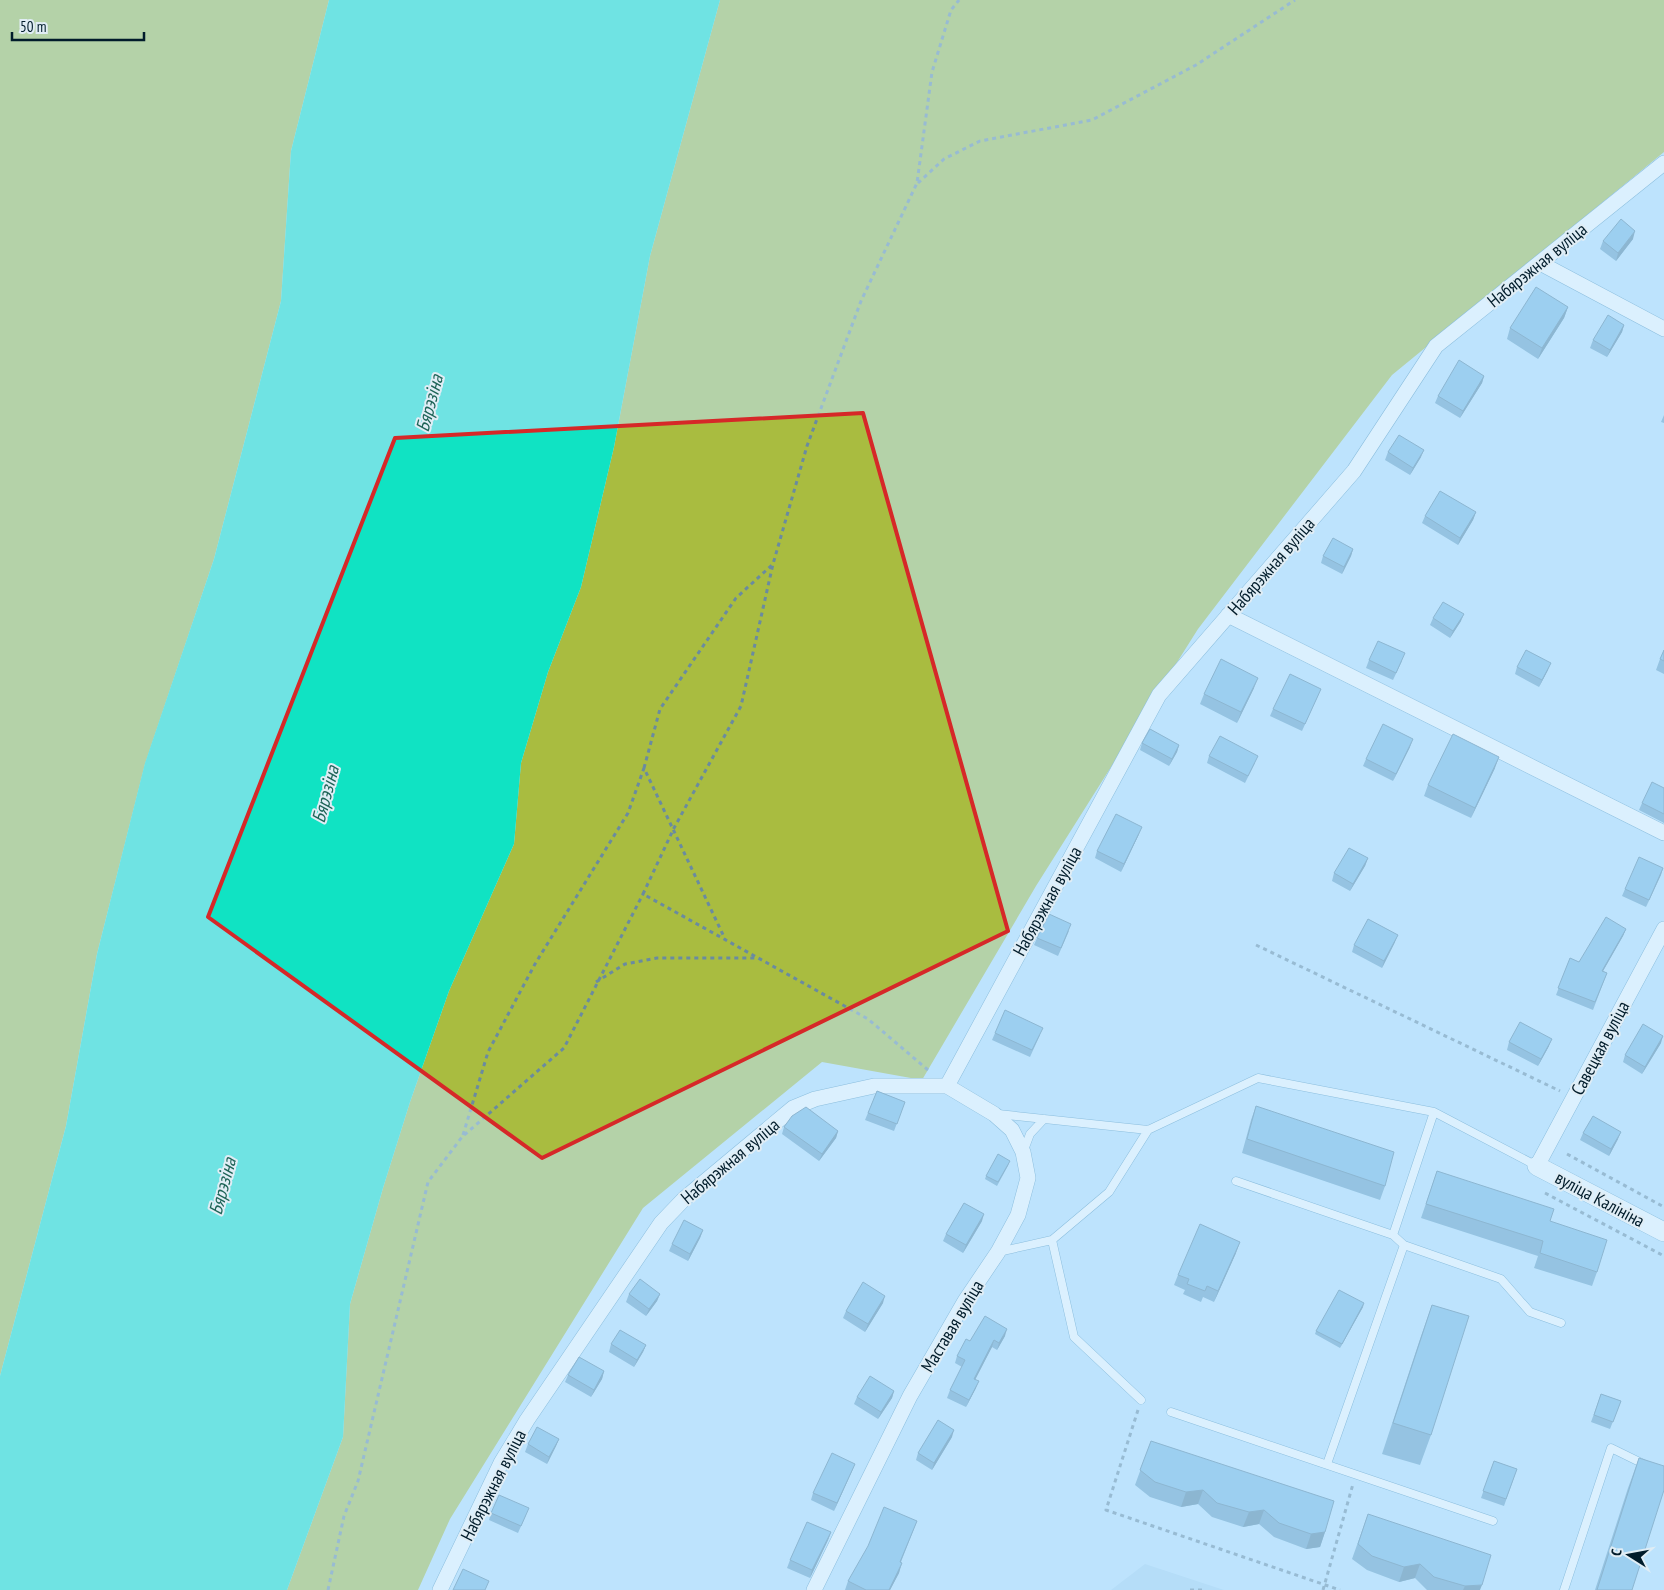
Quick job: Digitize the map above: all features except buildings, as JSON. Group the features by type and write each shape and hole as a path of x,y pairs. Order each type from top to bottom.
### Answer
{"street":[{"name":"Набярэжная вуліца","path":"440,1590 501,1463 527,1420 661,1223 684,1199 793,1108 814,1099 874,1086 946,1086 1159,694 1354,472 1436,346 1664,163"},
{"path":"1540,263 1664,329"},
{"path":"1228,615 1664,833"},
{"name":"Савецкая вуліца","path":"1537,1166 1664,929"},
{"name":"Маставая вуліца","path":"814,1590 910,1396 965,1301 998,1252 1024,1199 1028,1178 1023,1152 1012,1130 994,1114 946,1086"},
{"name":"вуліца Калініна","path":"1537,1166 1664,1232"}],"lane":[{"path":"994,1114 1148,1130 1258,1078 1434,1112 1537,1166"},
{"path":"1393,1235 1434,1112"},
{"path":"1023,1152 1030,1134 1044,1119"},
{"path":"998,1252 1052,1240 1109,1192 1148,1130"},
{"path":"1236,1181 1393,1235 1404,1245 1501,1279 1530,1312 1561,1323"},
{"path":"1052,1240 1074,1337 1141,1400"},
{"path":"1328,1464 1404,1245"},
{"path":"1171,1412 1493,1521"},
{"path":"1564,1590 1611,1448 1664,1474"}],"path":[{"path":"328,1590 344,1516 358,1481 428,1182 462,1137 564,1048 596,982 643,894 674,828 741,706 772,564 807,446 861,302 918,183 932,72 951,10 959,0"},
{"path":"918,183 944,159 980,141 1092,120 1196,65 1294,0"},
{"path":"462,1137 488,1052 535,964 628,813 644,768 660,709 736,598 772,564"},
{"path":"644,768 674,828 725,940"},
{"path":"643,894 868,1019 946,1086"},
{"path":"1256,945 1574,1098"},
{"path":"596,982 625,964 657,958 759,958"},
{"path":"1566,1154 1664,1207"},
{"path":"1545,1193 1664,1256"},
{"path":"1141,1400 1106,1510 1340,1590"},
{"path":"1323,1590 1323,1584 1356,1474"},
{"path":"1190,1590 1201,1588 1206,1590"}],"highlighted area":[{"path":"863,413 1008,931 542,1158 208,917 395,438"}],"shaded area":[{"path":"0,0 329,0 291,151 281,301 214,559 145,764 97,954 66,1126 0,1376"},
{"path":"720,0 1664,0 1664,152 1392,375 1198,629 1036,886 922,1080 822,1062 643,1208 450,1519 418,1590 287,1590 343,1437 350,1304 383,1188 410,1102 449,991 514,844 521,763 548,672 581,587 614,447 650,256"},
{"path":"1145,1564 1224,1590 1111,1590"}],"water":[{"name":"Бярэзіна","path":"329,0 720,0 650,256 614,447 581,587 548,672 521,763 514,844 449,991 410,1102 383,1188 350,1304 343,1437 287,1590 0,1590 0,1376 66,1126 97,954 145,763 214,559 281,301 291,151"}]}
